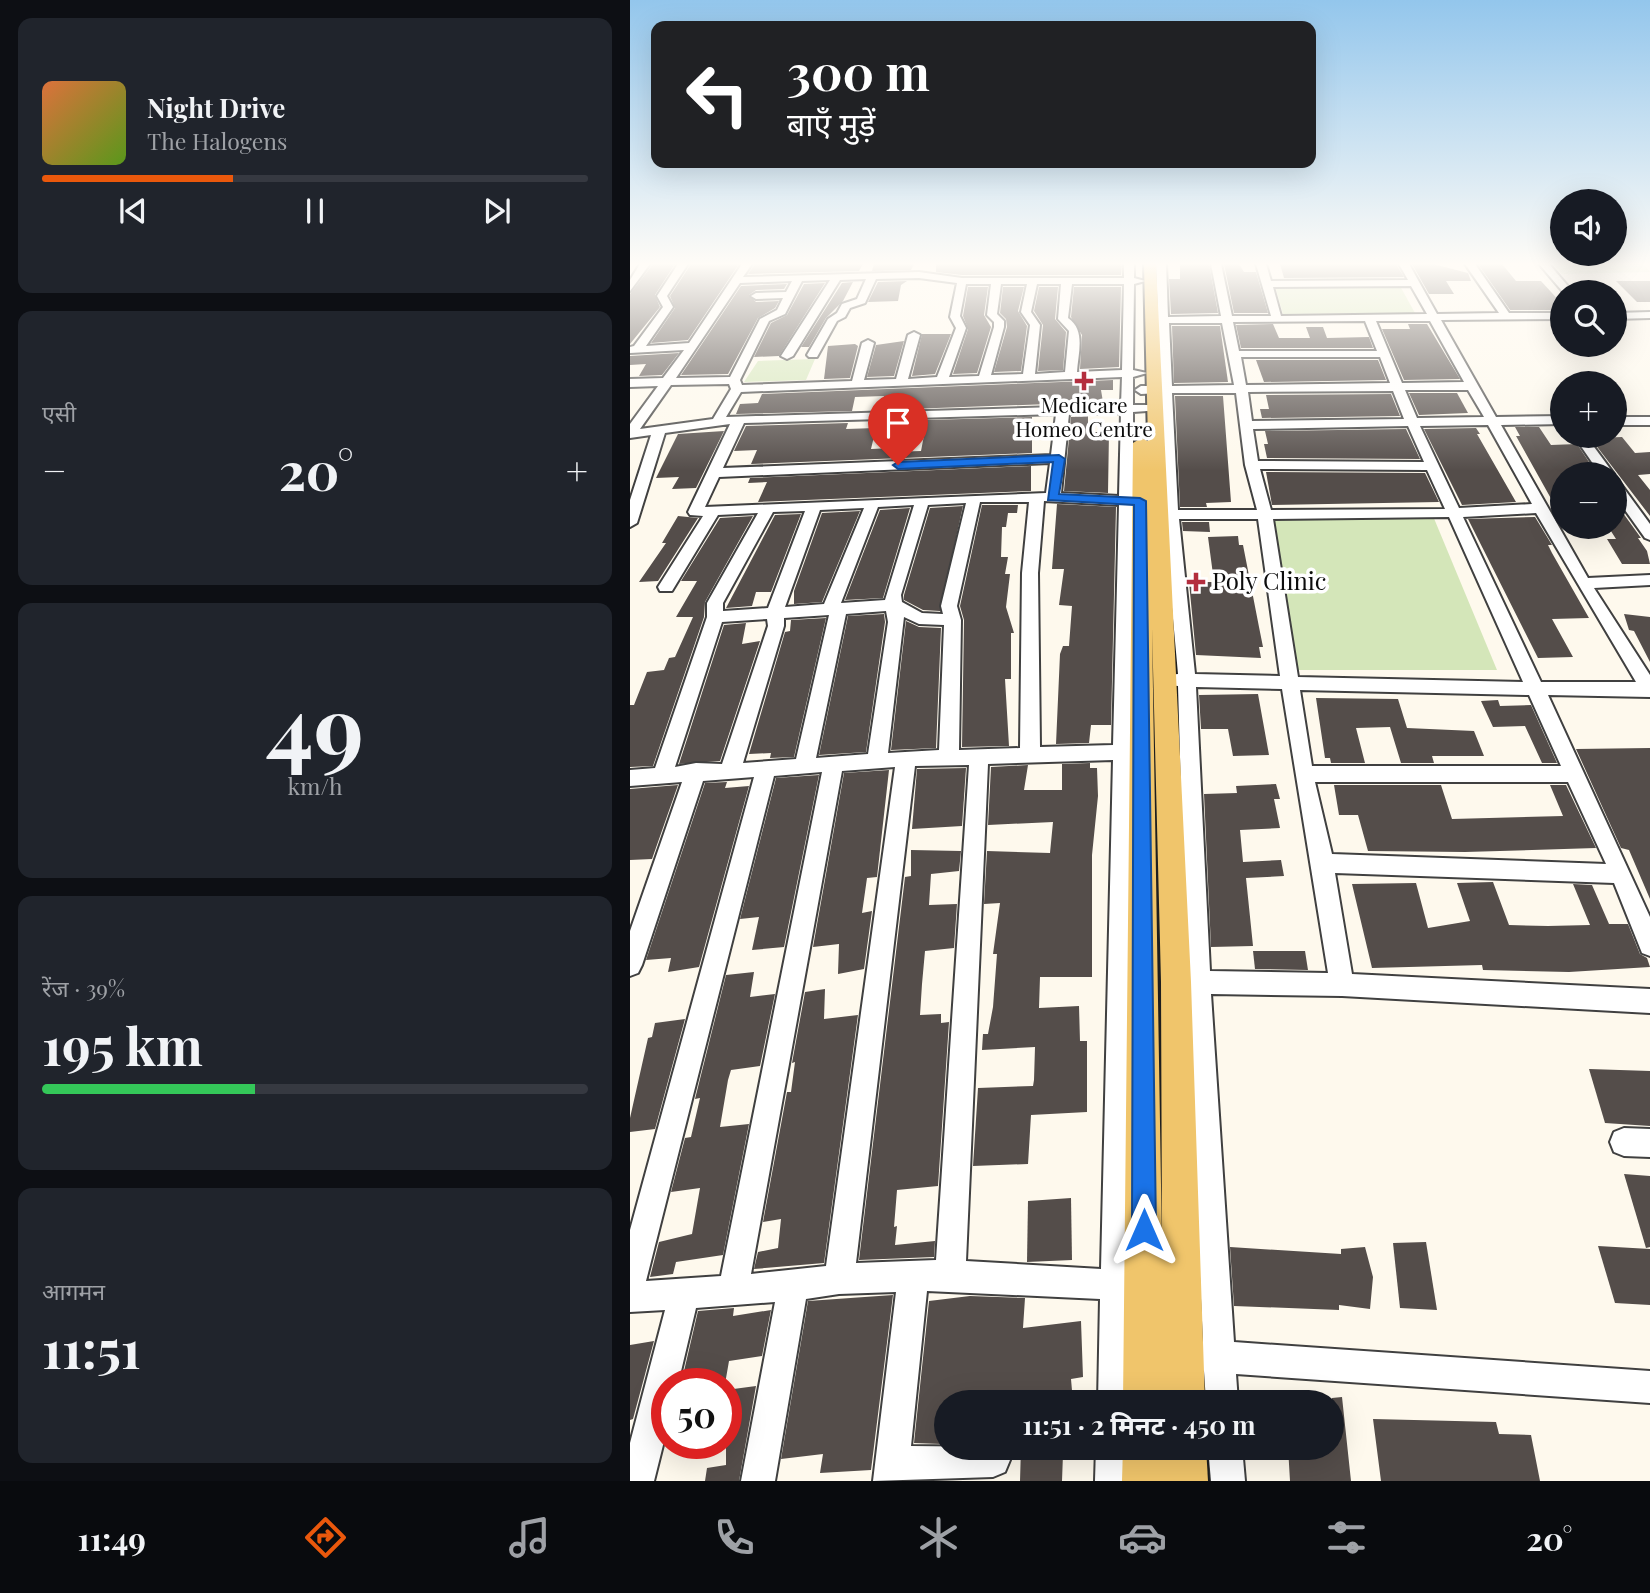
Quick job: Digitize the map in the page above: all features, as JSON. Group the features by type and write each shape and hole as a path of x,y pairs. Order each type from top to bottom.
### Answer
{"main road":[{"path":"1143,333 1148,508 1132,752 1130,1286 1143,1352 1144,1390"},
{"path":"1144,393 1155,333"},
{"path":"1148,508 1176,680 1187,981 1184,1390"},
{"path":"1144,1460 1144,1481"},
{"path":"1185,1460 1186,1481"}],"street":[{"path":"634,350 647,333"},
{"path":"630,433 701,333"},
{"path":"717,422 759,333"},
{"path":"787,356 800,333"},
{"path":"813,355 825,333"},
{"path":"942,380 959,333"},
{"path":"984,379 997,333"},
{"path":"1029,377 1034,333"},
{"path":"1071,376 1074,333"},
{"path":"1229,333 1241,388 1252,465 1265,513 1303,774 1322,863 1342,985"},
{"path":"1376,333 1413,424 1621,874 1650,946"},
{"path":"1443,333 1583,583 1649,689"},
{"path":"901,382 914,335"},
{"path":"857,385 868,343"},
{"path":"634,350 693,346"},
{"path":"1233,354 1385,354"},
{"path":"630,383 857,385 1071,376 1144,393"},
{"path":"630,433 739,419 1063,410 1144,393 1241,388 1474,386"},
{"path":"1030,754 1030,573 1045,497 1059,459 1063,410"},
{"path":"739,419 711,473 695,512 1045,497 1148,508 1265,513 1454,513 1542,508"},
{"path":"1247,425 1550,420"},
{"path":"1627,422 1649,423"},
{"path":"630,523 660,428"},
{"path":"711,473 1059,459"},
{"path":"1252,465 1432,466"},
{"path":"949,758 953,620 948,606 974,498"},
{"path":"877,762 896,622 893,595 922,502"},
{"path":"1627,503 1650,535"},
{"path":"831,607 872,505"},
{"path":"730,771 776,626 775,611 813,508"},
{"path":"663,774 715,617 715,603 766,510"},
{"path":"666,587 712,513"},
{"path":"1583,583 1650,580"},
{"path":"715,617 895,604 919,618 953,620"},
{"path":"804,766 838,612 831,607"},
{"path":"1176,680 1535,689 1649,689"},
{"path":"630,778 696,771 906,759 1132,752"},
{"path":"950,1275 979,757"},
{"path":"839,1279 906,759"},
{"path":"733,1291 834,765"},
{"path":"630,1285 766,769"},
{"path":"630,965 696,771"},
{"path":"1303,774 1575,774"},
{"path":"1322,863 1621,874"},
{"path":"1221,1390 1187,981 1342,985 1650,1001"},
{"path":"630,1297 793,1286 839,1279 913,1279 950,1275 1130,1286 1183,1284"},
{"path":"913,1279 891,1472 993,1461"},
{"path":"758,1481 793,1286"},
{"path":"1116,1390 1130,1286"},
{"path":"637,1481 684,1295"},
{"path":"1143,1352 1650,1387"},
{"path":"1112,1481 1113,1460"},
{"path":"1226,1460 1227,1481"}],"green space":[{"path":"815,359 806,380 744,382 758,361"},
{"path":"1266,516 1433,516 1497,670 1295,670"}],"building":[{"path":"630,333 639,333 630,344"},
{"path":"658,333 693,333 688,340 651,343"},
{"path":"709,333 750,333 728,374 681,375"},
{"path":"766,333 793,333 779,356 754,357"},
{"path":"810,333 817,333 809,347 801,347"},
{"path":"967,333 989,333 977,373 953,374"},
{"path":"1005,333 1026,333 1021,371 994,372"},
{"path":"1042,333 1066,333 1063,370 1038,371"},
{"path":"1081,333 1120,333 1119,367 1080,369"},
{"path":"1172,333 1221,333 1228,382 1174,383"},
{"path":"1238,333 1277,333 1279,338 1310,338 1308,333 1325,333 1327,338 1369,337 1373,348 1241,348"},
{"path":"1384,333 1432,333 1460,379 1404,380"},
{"path":"922,334 951,334 935,374 912,376"},
{"path":"904,341 894,376 867,377 876,345"},
{"path":"828,346 858,346 850,378 824,379"},
{"path":"679,353 662,375 639,376 646,364 630,365 630,356"},
{"path":"1256,360 1378,360 1386,380 1264,382"},
{"path":"1113,380 1113,390 1101,390 1103,402 882,410 884,396 855,397 852,411 736,414 740,404 758,403 762,394"},
{"path":"1409,393 1457,393 1468,413 1419,415"},
{"path":"1391,394 1400,416 1262,418 1260,409 1269,409 1266,395"},
{"path":"1175,396 1223,396 1231,502 1206,503 1207,507 1180,507"},
{"path":"1088,416 1088,432 1109,432 1108,493 1064,491 1071,417"},
{"path":"1032,417 1032,453 751,464 757,450 734,451 746,426 848,423 846,429 876,428 871,449 892,448 891,452 921,451 927,420"},
{"path":"1515,427 1539,427 1550,448 1580,448 1589,462 1550,462 1550,497 1516,436 1520,436"},
{"path":"1476,428 1516,502 1462,505 1424,429"},
{"path":"1406,429 1420,459 1267,458 1264,444 1268,444 1265,431"},
{"path":"724,431 696,488 672,489 679,477 656,478 678,434"},
{"path":"1627,443 1635,453 1650,452 1650,474 1638,475 1650,490 1650,516 1627,486 1627,462 1609,462 1598,448 1627,448"},
{"path":"1031,466 1031,491 758,502 767,482 748,483 750,478"},
{"path":"1266,472 1425,473 1439,502 1272,505"},
{"path":"1057,504 1116,507 1111,725 1091,725 1089,743 1056,744 1060,654 1063,646 1069,646 1072,606 1059,605 1064,569 1052,569"},
{"path":"982,505 1018,505 1017,513 1008,513 1006,527 1002,527 1001,557 1008,557 1005,574 1010,574 1006,607 1014,633 1011,633 1011,679 1005,679 1009,746 962,747 964,620 960,606"},
{"path":"963,506 940,611 923,610 904,600 904,595 930,508"},
{"path":"910,508 883,598 845,600 880,510"},
{"path":"860,511 822,602 794,604 794,591 822,513"},
{"path":"801,514 771,592 756,592 752,606 726,608 775,515"},
{"path":"678,516 698,518 658,581 639,582 666,543 662,543"},
{"path":"753,516 705,602 704,617 653,766 630,767 630,705 634,705 647,672 664,670 669,658 675,657 693,617 676,617 697,581 681,581 720,518"},
{"path":"1535,517 1589,618 1552,619 1573,657 1538,658 1468,519"},
{"path":"1627,519 1641,538 1638,538 1647,551 1650,564 1622,564 1607,539 1627,539"},
{"path":"1182,522 1209,522 1210,532 1183,531"},
{"path":"1238,536 1239,545 1243,545 1263,647 1259,647 1261,658 1196,655 1189,582 1214,582 1208,537"},
{"path":"884,614 866,752 819,755 848,616"},
{"path":"1624,614 1650,617 1650,662 1634,631 1629,630"},
{"path":"826,618 794,757 770,758 771,753 749,754 785,632 790,631 791,620"},
{"path":"906,621 919,627 941,628 936,748 891,750"},
{"path":"746,623 742,644 760,641 720,761 679,764 724,625"},
{"path":"1258,694 1269,755 1233,756 1228,729 1201,729 1199,695"},
{"path":"1316,698 1398,699 1407,728 1474,731 1484,756 1432,756 1434,763 1401,763 1390,727 1356,728 1365,763 1331,763 1330,758 1325,758"},
{"path":"1498,700 1500,706 1531,705 1557,763 1542,763 1525,726 1493,727 1481,701"},
{"path":"1650,748 1650,899 1629,850 1621,848 1576,749"},
{"path":"1090,763 1090,768 1097,768 1098,796 1092,855 1092,977 1040,977 1039,1008 1079,1006 1080,1041 1087,1041 1087,1112 1031,1115 1028,1164 973,1166 978,1088 1033,1086 1034,1080 1035,1047 982,1050 983,1034 988,1034 993,1007 997,954 993,954 1000,903 984,904 987,851 1050,853 1053,822 988,825 991,767 1028,765 1024,790 1062,790 1062,764"},
{"path":"966,768 962,826 912,829 917,769"},
{"path":"889,770 877,877 867,878 862,913 872,911 864,969 838,974 839,944 813,947 844,773"},
{"path":"819,775 784,947 752,950 759,917 740,919 776,778"},
{"path":"727,782 725,788 749,786 699,967 668,972 671,958 646,960 705,783"},
{"path":"1276,784 1280,799 1274,799 1280,828 1240,830 1243,862 1281,860 1284,876 1246,878 1253,946 1211,947 1204,794 1237,793 1236,786"},
{"path":"678,785 652,859 630,860 630,789"},
{"path":"1334,785 1441,785 1452,819 1563,816 1550,785 1566,785 1596,848 1465,852 1368,851 1358,815 1339,815"},
{"path":"911,850 961,851 959,871 931,874 929,905 957,904 954,948 925,951 922,984 920,1015 941,1014 941,1023 949,1022 938,1186 897,1190 894,1227 897,1226 895,1245 935,1241 934,1257 859,1260 905,877 911,876"},
{"path":"1493,882 1509,925 1590,925 1573,884 1592,885 1609,924 1628,924 1640,954 1647,958 1650,967 1569,972 1483,970 1482,965 1372,968 1352,884 1416,883 1428,928 1470,921 1457,883"},
{"path":"1253,951 1305,951 1308,970 1255,969"},
{"path":"754,972 750,997 775,994 760,1066 731,1070 728,1080 720,1127 749,1124 723,1255 676,1262 673,1274 650,1277 659,1242 692,1234 700,1188 671,1192 685,1138 691,1137 700,1098 695,1099 726,975"},
{"path":"825,989 824,1019 858,1015 824,1263 754,1269 758,1252 778,1248 781,1219 763,1222 787,1092 791,1092 795,1062 792,1063 805,992"},
{"path":"685,1019 655,1129 630,1132 630,1118 648,1038 652,1037 655,1023"},
{"path":"1589,1069 1650,1071 1650,1126 1605,1123"},
{"path":"1624,1174 1650,1176 1650,1247 1646,1248"},
{"path":"1071,1198 1072,1260 1027,1262 1028,1201"},
{"path":"1426,1242 1437,1310 1400,1308 1393,1243"},
{"path":"1598,1246 1650,1249 1650,1305 1615,1303"},
{"path":"1230,1247 1341,1254 1341,1249 1365,1247 1373,1277 1370,1309 1339,1305 1339,1310 1234,1306"},
{"path":"893,1295 871,1470 820,1473 823,1454 781,1459 808,1301"},
{"path":"970,1296 1025,1298 1023,1328 1081,1321 1083,1377 1071,1379 1072,1390 934,1390 934,1444 914,1443 929,1301"},
{"path":"734,1308 733,1316 771,1310 762,1356 729,1361 728,1368 685,1368 698,1311"},
{"path":"654,1341 633,1419 630,1420 630,1345"},
{"path":"756,1386 739,1481 705,1481 707,1468 726,1465 726,1459 742,1459 742,1388"},
{"path":"1344,1416 1351,1481 1290,1481 1289,1460 1344,1460"},
{"path":"1373,1419 1496,1422 1499,1434 1531,1435 1540,1481 1381,1481"},
{"path":"1021,1460 1063,1460 1062,1481 1020,1481"}],"place":[{"name":"Medicare Homeo Centre","path":"1084,381"},
{"name":"Poly Clinic","path":"1196,582"}],"route":[{"path":"898,465 1059,459 1052,497 1140,501 1144,1230"}]}
